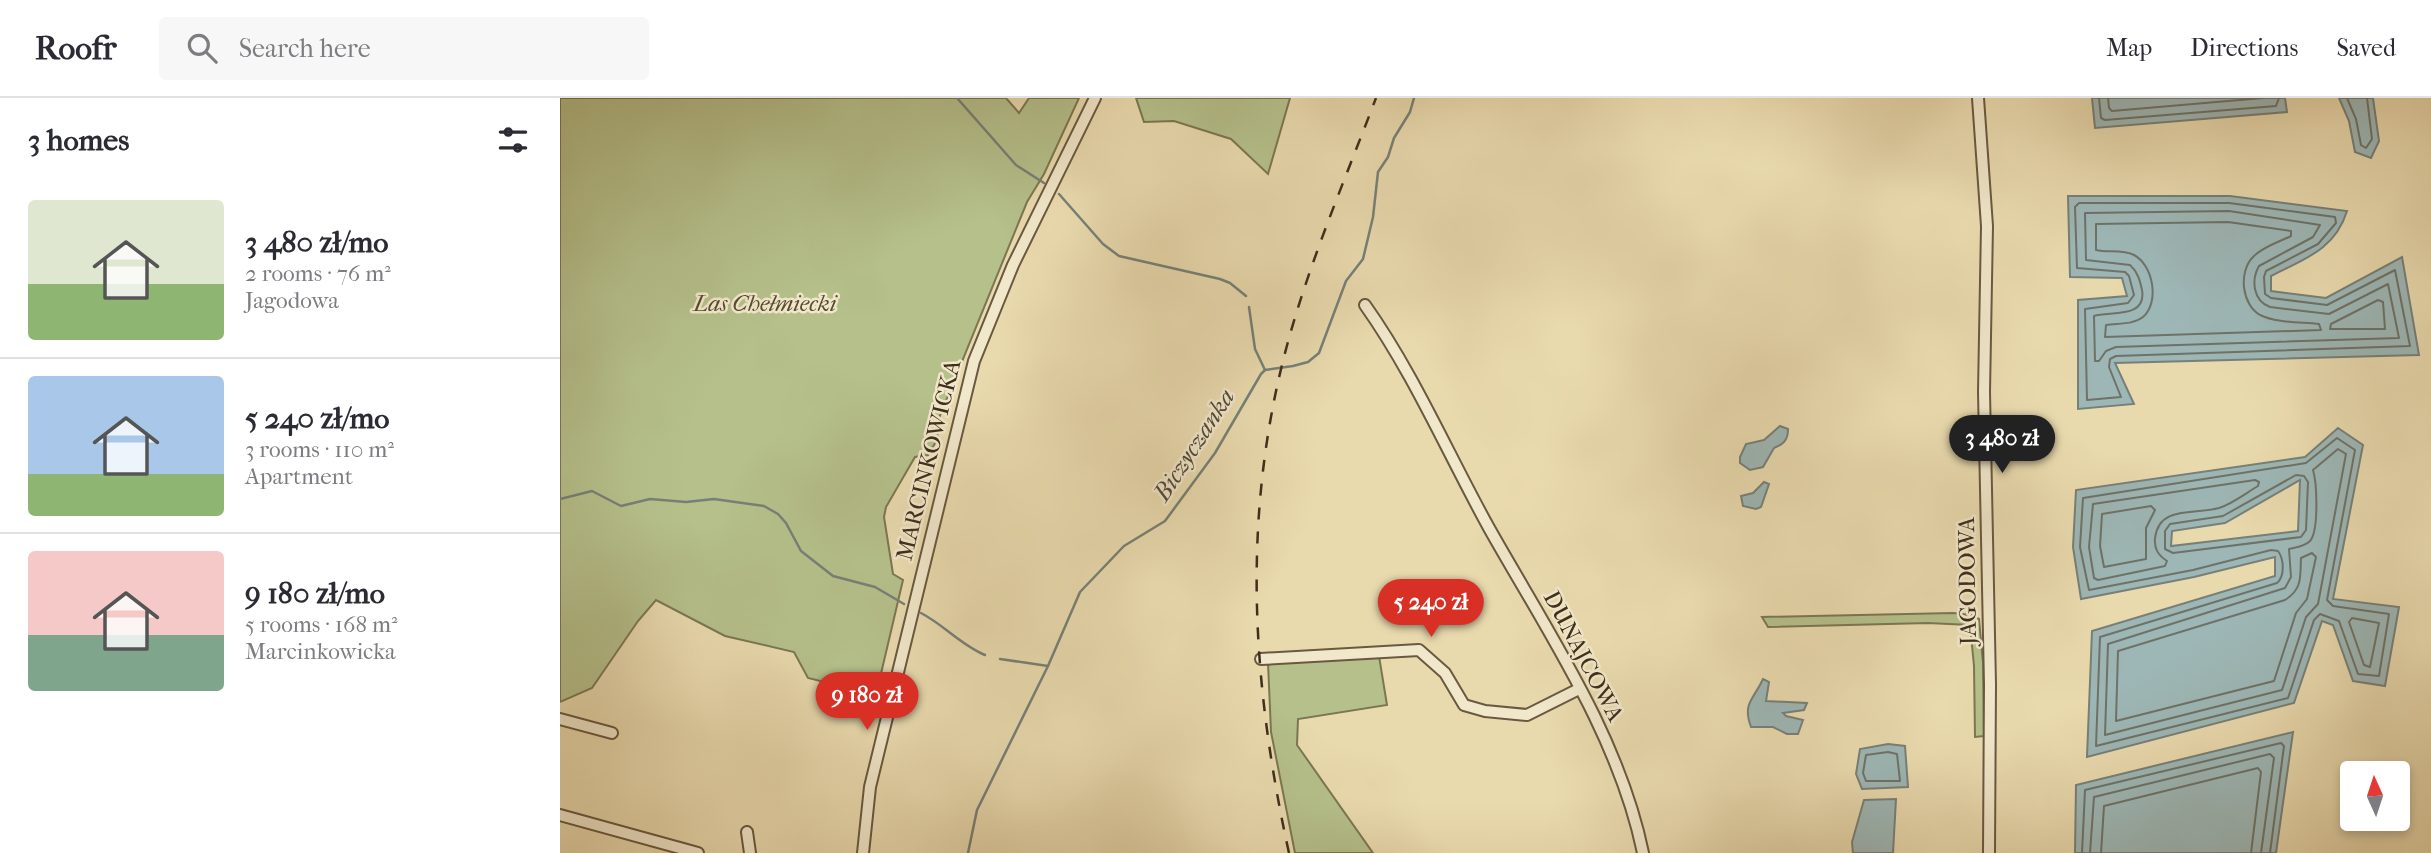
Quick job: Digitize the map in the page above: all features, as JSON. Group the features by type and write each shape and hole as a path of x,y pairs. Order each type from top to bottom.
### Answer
{"street":[{"name":"MARCINKOWICKA","path":"863,853 870,787 974,361 1013,265 1095,98"},
{"name":"JAGODOWA","path":"1978,98 1987,226 1984,392 1990,684 1989,853"},
{"name":"DUNAJCOWA","path":"1365,305 1410,377 1610,749 1639,831 1643,853"},
{"path":"1261,659 1419,650 1445,673 1464,705 1527,715 1579,689"},
{"path":"560,719 612,733"},
{"path":"560,815 698,853"},
{"path":"747,832 750,853"}],"green space":[{"name":"Las Chełmiecki","path":"560,98 1006,98 1019,113 1029,98 1079,98 1044,174 1027,202 939,418 937,440 928,455 915,457 886,507 884,517 893,574 903,580 876,695 808,678 794,652 725,636 656,600 638,621 592,688 560,702"},
{"path":"1136,98 1290,98 1268,174 1231,139 1174,121 1144,122"},
{"path":"1953,613 1979,619 1983,663 1984,736 1975,737 1974,666 1970,625 1928,623 1768,627 1762,617"},
{"path":"1379,656 1387,705 1298,719 1297,745 1373,853 1295,853 1271,732 1268,663"}],"water":[{"path":"2092,98 2285,98 2287,112 2095,128"},
{"path":"2339,98 2373,98 2379,141 2371,158 2355,152 2349,121"},
{"path":"2068,196 2230,196 2347,211 2335,235 2317,252 2271,276 2271,291 2326,298 2402,257 2419,355 2115,363 2134,404 2078,409 2078,300 2127,296 2122,278 2070,277"},
{"path":"1780,426 1788,429 1786,439 1774,448 1763,467 1750,470 1740,463 1746,444 1764,440"},
{"path":"2338,428 2363,445 2333,599 2399,607 2385,686 2353,681 2333,625 2322,621 2294,703 2087,757 2092,631 2275,576 2275,557 2194,577 2081,599 2073,547 2076,490 2305,457","holes":["2300,480 2298,531 2171,546 2172,531 2225,523"]},
{"path":"1764,482 1769,484 1761,507 1756,509 1743,506 1741,496 1753,493"},
{"path":"1763,679 1769,682 1766,701 1807,703 1804,710 1783,713 1803,720 1798,734 1787,734 1773,727 1751,727 1748,707"},
{"path":"2293,732 2276,853 2075,853 2076,785"},
{"path":"1888,744 1905,746 1908,787 1862,789 1856,774 1860,749"},
{"path":"1896,799 1893,853 1853,853 1852,842 1864,800"}],"waterway":[{"path":"957,98 1016,165 1044,183"},
{"name":"Biczyczanka","path":"968,853 977,810 1048,666 1080,592 1124,546 1165,521 1215,453 1261,374 1265,370 1308,362 1319,353 1346,281 1363,259 1373,217 1378,172 1410,112 1414,98"},
{"path":"1059,194 1103,244 1119,256 1220,279 1230,283 1246,296"},
{"path":"1249,307 1255,349 1265,370"},
{"path":"560,499 592,491 621,506 650,499 686,502 714,499 764,506 778,514 786,523 801,551 833,576 875,587 904,604"},
{"path":"921,613 985,655"},
{"path":"1000,659 1048,666"}],"railway":[{"path":"1289,853 1266,724 1260,660 1258,531 1263,467 1274,403 1298,307 1376,98"}]}
